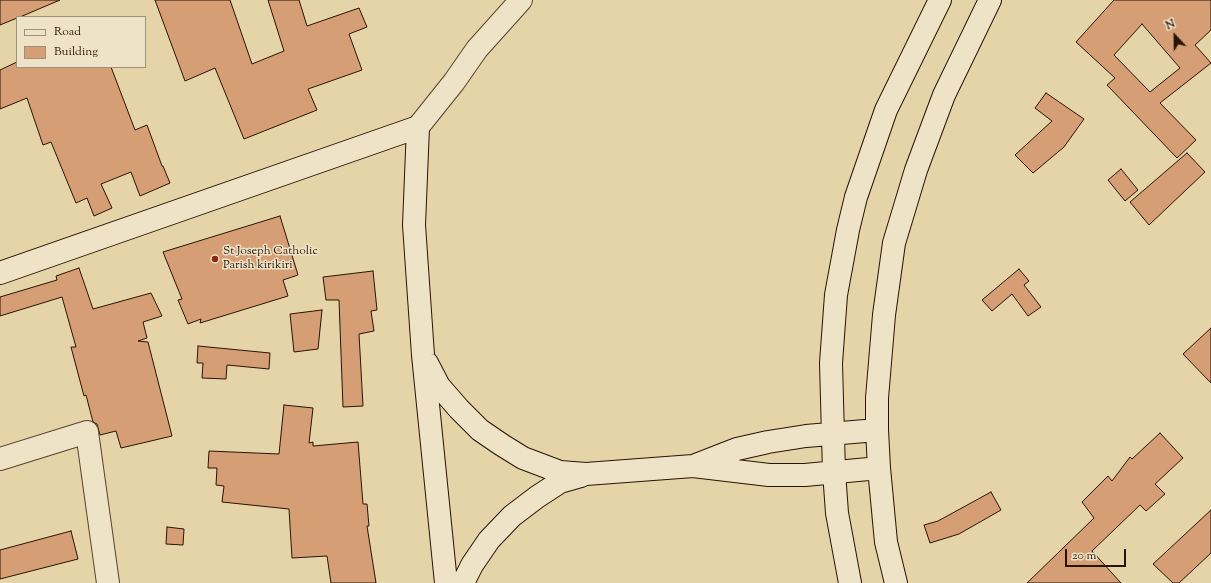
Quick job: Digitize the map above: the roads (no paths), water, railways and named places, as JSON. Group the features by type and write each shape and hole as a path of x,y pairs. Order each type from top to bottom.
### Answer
{"main road":[{"path":"0,273 418,128 454,82 477,49 521,0"},
{"path":"850,583 837,513 834,472 831,362 836,295 848,230 856,197 886,110 940,0"},
{"path":"896,583 886,542 878,468 877,430 877,398 884,315 894,243 916,170 944,95 990,0"},
{"path":"418,128 414,225 423,355 446,583"},
{"path":"423,355 439,386 458,409 480,430 523,458 560,472 586,474 693,466 769,475 806,475 878,468"},
{"path":"693,466 737,449 768,442 833,433 877,430"},
{"path":"0,459 86,432 108,583"},
{"path":"463,583 472,565 489,540 512,516 560,482 586,474"}],"place":[{"name":"St Joseph Catholic Parish kirikiri","path":"215,259"}]}
